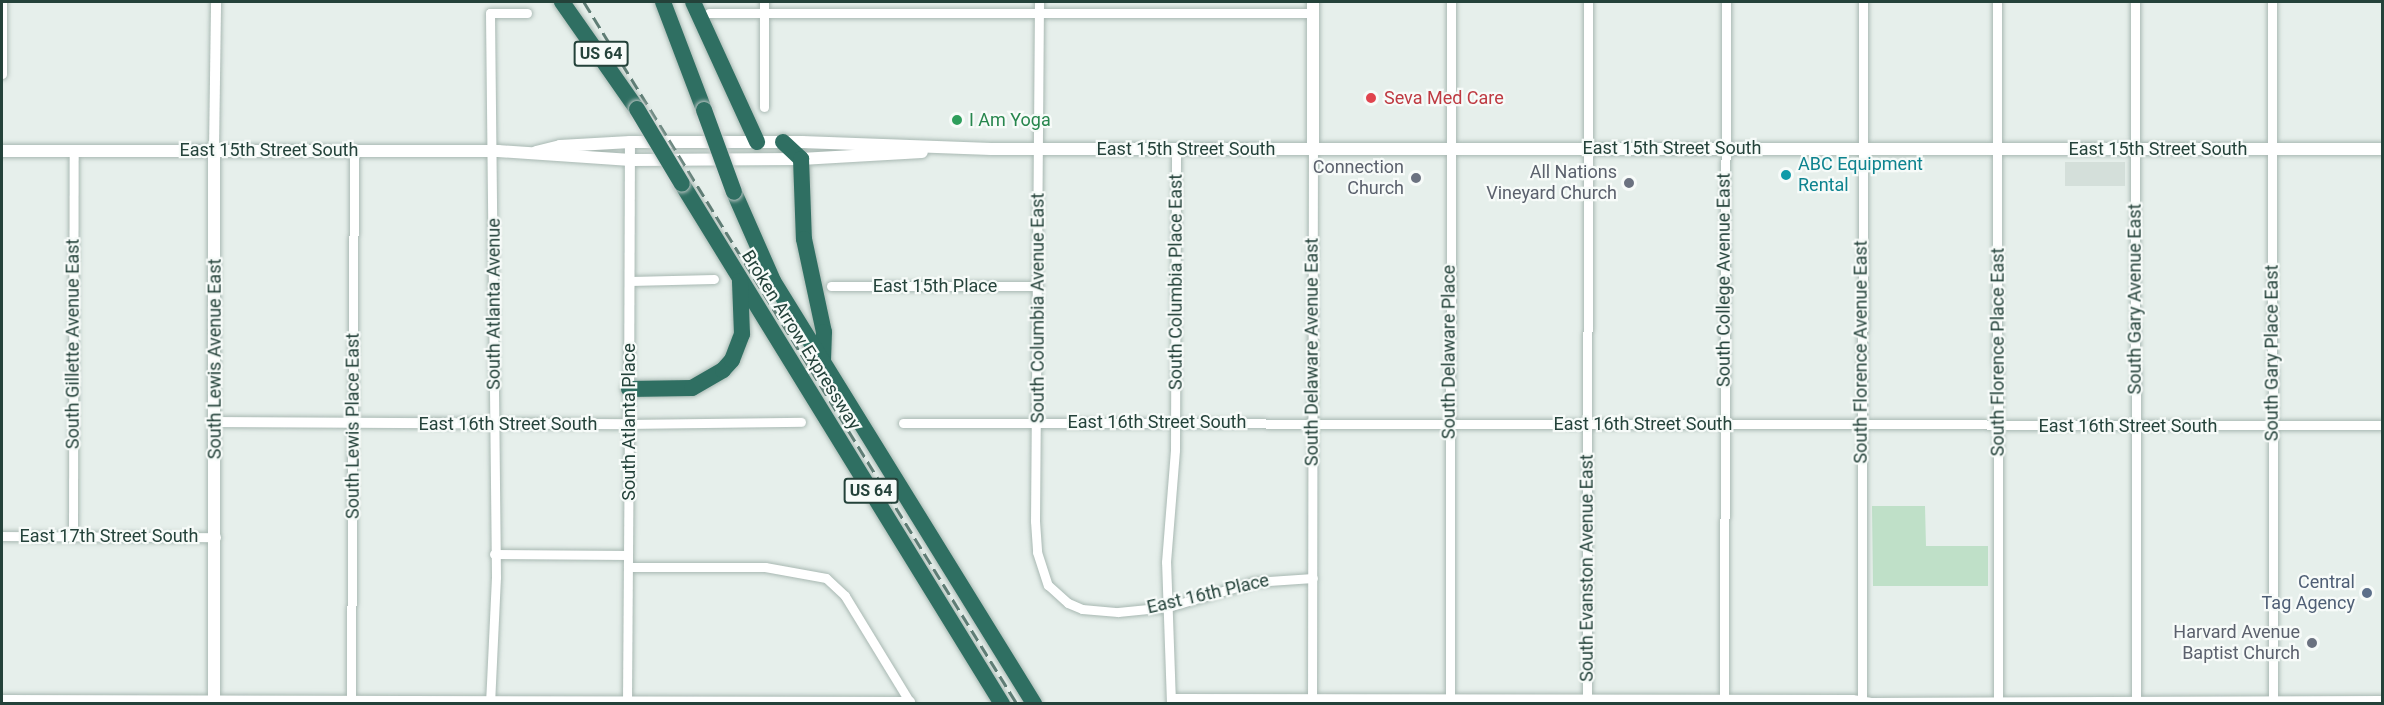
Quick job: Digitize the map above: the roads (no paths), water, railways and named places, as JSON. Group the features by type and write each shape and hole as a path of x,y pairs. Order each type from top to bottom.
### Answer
{"highway":[{"name":"Broken Arrow Expressway","path":"562,2 637,109 1002,704"},
{"name":"Broken Arrow Expressway","path":"663,2 759,255 823,363 1034,704"},
{"path":"693,2 757,142"},
{"path":"783,142 801,159 804,239 825,332 823,363"},
{"path":"629,389 692,388 723,370 732,360 742,334 740,278"}],"main road":[{"name":"South Delaware Avenue East","path":"1313,7 1313,148"},
{"name":"East 15th Street South","path":"536,152 560,146 630,142 783,142 1038,149 2382,149"},
{"name":"East 15th Street South","path":"2,151 491,151 536,152 558,158 631,160 801,159 962,148"},
{"name":"South Lewis Avenue East","path":"214,150 216,422 214,702"}],"street":[{"path":"2,2 2,74"},
{"name":"South Lewis Avenue East","path":"214,150 215,2"},
{"path":"764,2 764,108"},
{"name":"South Columbia Avenue East","path":"1039,2 1039,423 1035,496 1037,552 1048,585 1068,603"},
{"name":"South Delaware Place","path":"1450,2 1450,700"},
{"name":"South Evanston Avenue East","path":"1587,701 1588,2"},
{"name":"South College Avenue East","path":"1724,701 1726,2"},
{"name":"South Florence Avenue East","path":"1862,702 1863,2"},
{"name":"South Florence Place East","path":"1997,2 1998,702"},
{"name":"South Gary Avenue East","path":"2135,2 2136,702"},
{"name":"South Gary Place East","path":"2272,2 2273,702"},
{"path":"709,13 1039,13 1313,7"},
{"name":"South Atlanta Avenue","path":"490,702 494,554 490,13 527,13"},
{"name":"South Atlanta Place","path":"627,702 630,142"},
{"name":"South Columbia Place East","path":"1171,701 1166,554 1176,423 1176,148"},
{"name":"South Delaware Avenue East","path":"1312,701 1313,148"},
{"name":"South Lewis Place East","path":"351,702 354,150"},
{"name":"South Gillette Avenue East","path":"73,537 74,151"},
{"path":"630,281 714,279"},
{"name":"East 15th Place","path":"831,286 1038,286"},
{"name":"East 16th Street South","path":"216,422 493,424 801,422"},
{"name":"East 16th Street South","path":"903,423 1587,423 1998,427 2382,425"},
{"name":"East 17th Street South","path":"2,536 216,537"},
{"path":"494,554 628,555"},
{"path":"628,567 765,567 826,578 845,596 910,702"},
{"name":"East 16th Place","path":"1068,603 1118,612 1168,607 1254,582 1313,578"},
{"path":"2,699 214,702 910,702"},
{"path":"1171,701 2273,702 2382,700"}],"railway":[{"path":"584,2 1017,704"}],"place":[{"name":"Seva Med Care","path":"1371,98"},
{"name":"I Am Yoga","path":"957,120"},
{"name":"ABC Equipment Rental","path":"1786,175"},
{"name":"Connection Church","path":"1416,178"},
{"name":"All Nations Vineyard Church","path":"1629,183"},
{"name":"Central Tag Agency","path":"2367,593"},
{"name":"Harvard Avenue Baptist Church","path":"2312,643"}]}
